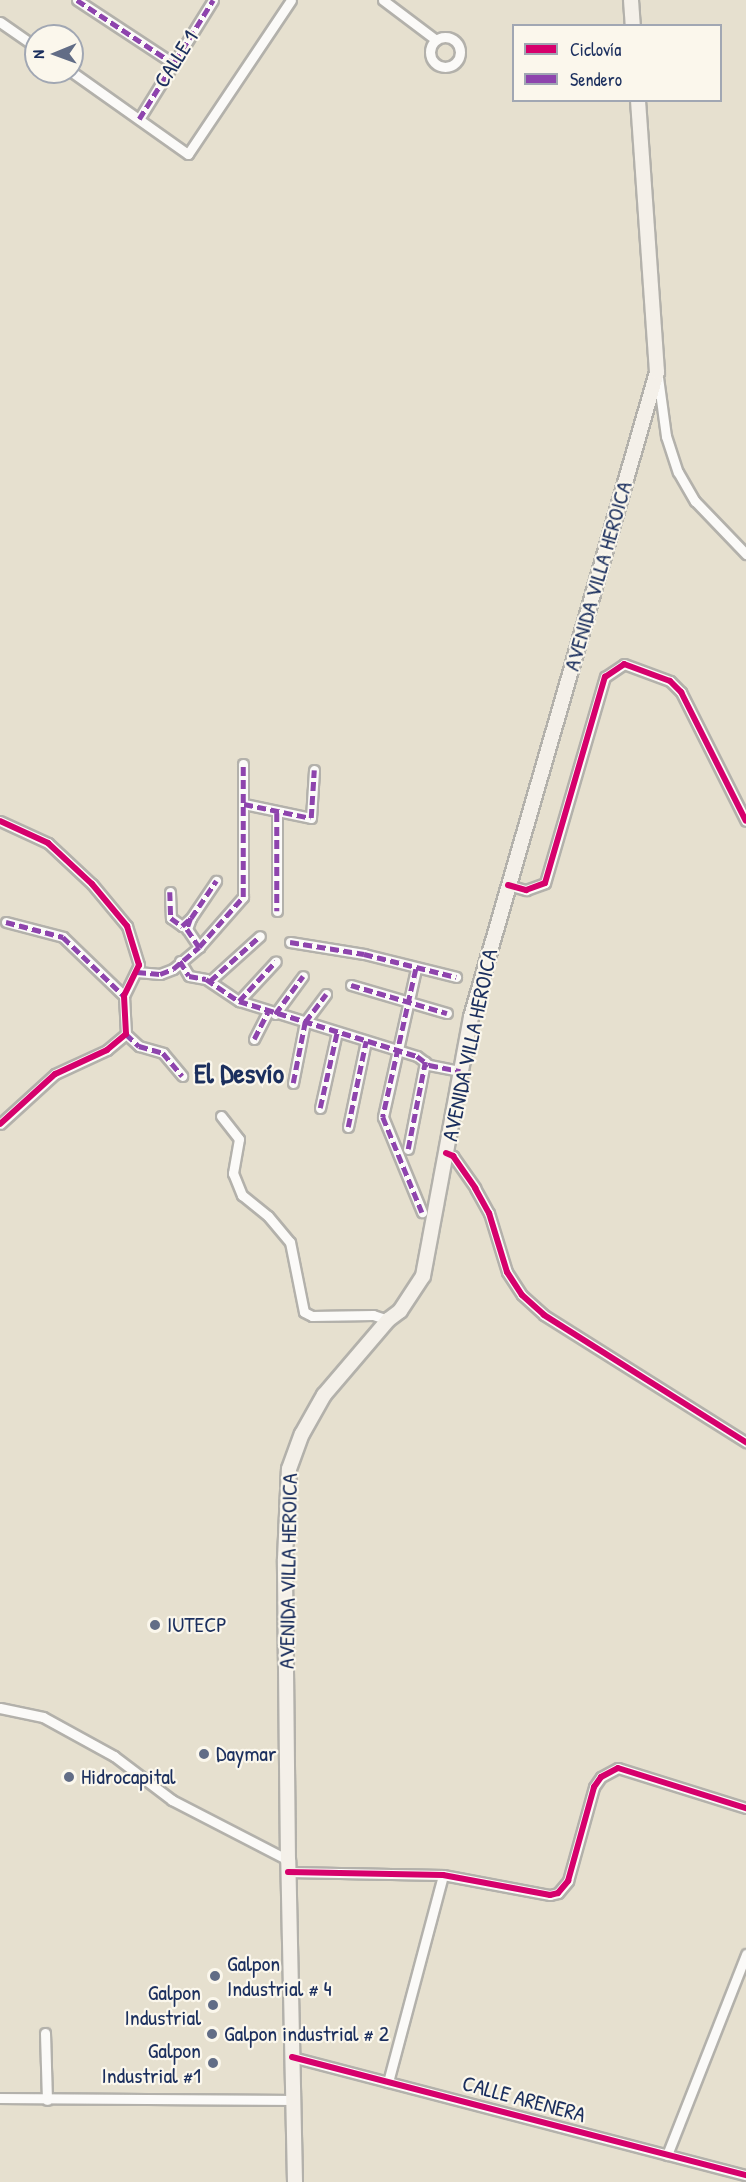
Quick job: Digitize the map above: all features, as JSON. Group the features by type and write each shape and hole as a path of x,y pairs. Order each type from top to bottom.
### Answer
{"main road":[{"path":"631,0 633,24"},
{"name":"AVENIDA VILLA HEROICA","path":"294,2182 285,1535 289,1469 302,1434 324,1395 388,1320 400,1311 423,1275 460,1071 508,885 657,372 638,102"}],"street":[{"path":"77,0 173,63"},
{"path":"84,80 188,153 291,0"},
{"path":"384,0 436,40"},
{"name":"CALLE 1","path":"139,119 210,1"},
{"path":"0,22 24,39"},
{"path":"657,372 666,436 678,471 696,501 746,554"},
{"path":"508,885 526,890 545,883 604,677 624,664 670,681 681,692 746,821"},
{"path":"137,972 160,974 180,961 199,947 243,897 243,764"},
{"path":"244,804 277,813 311,818 314,770"},
{"path":"277,813 277,911"},
{"path":"0,820 48,843 114,907 134,940 137,972 124,996 126,1034 139,1046 163,1053 182,1076"},
{"path":"199,947 187,929 191,918 216,881"},
{"path":"170,892 171,918 182,926 191,918"},
{"path":"6,922 63,937 124,996"},
{"path":"210,981 260,936"},
{"path":"290,942 364,954 416,969 456,977"},
{"path":"180,961 189,976 210,981 239,1001 417,1056 424,1062 460,1071"},
{"path":"239,1001 276,961"},
{"path":"416,969 383,1117 422,1212"},
{"path":"254,1039 303,976"},
{"path":"351,985 408,1004 447,1013"},
{"path":"293,1083 305,1022 326,994"},
{"path":"320,1108 337,1032"},
{"path":"0,1124 56,1074 107,1050 126,1034"},
{"path":"348,1127 366,1041"},
{"path":"408,1149 424,1062"},
{"path":"220,1116 239,1139 233,1173 243,1195 268,1216 290,1242 304,1312 312,1316 373,1316 388,1320"},
{"path":"446,1153 453,1156 476,1188 489,1213 507,1272 522,1295 544,1315 746,1442"},
{"path":"0,1708 44,1717 114,1756 172,1800 288,1866 443,1875 558,1893 568,1881 594,1788 601,1777 618,1768 746,1808"},
{"path":"388,2082 443,1875"},
{"path":"667,2155 746,1954"},
{"path":"45,2033 46,2100"},
{"name":"CALLE ARENERA","path":"292,2057 746,2175"},
{"path":"0,2098 292,2100"}],"marked path":[{"path":"77,0 173,63"},
{"path":"139,119 213,0"},
{"path":"137,972 160,974 173,969 199,947 243,897 243,764"},
{"path":"244,804 311,818 314,770"},
{"path":"277,813 277,911"},
{"path":"191,918 216,881"},
{"path":"170,892 171,918 182,926 191,918 187,929 199,947"},
{"path":"6,922 63,937 124,996"},
{"path":"210,981 260,936"},
{"path":"290,942 364,954 456,977"},
{"path":"180,961 189,976 206,979 239,1001 417,1056 429,1065 460,1071"},
{"path":"239,1001 276,961"},
{"path":"416,969 383,1117 422,1212"},
{"path":"275,1014 303,976"},
{"path":"351,985 447,1013"},
{"path":"293,1083 305,1022 326,994"},
{"path":"254,1039 268,1012"},
{"path":"320,1108 337,1032"},
{"path":"126,1034 139,1046 163,1053 182,1076"},
{"path":"348,1127 366,1041"},
{"path":"408,1149 425,1062"}],"cycle path":[{"path":"508,885 526,890 545,883 605,677 624,664 670,681 681,692 746,821"},
{"path":"0,821 48,843 92,884 127,926 139,965 124,996 126,1034 107,1050 55,1074 0,1124"},
{"path":"446,1153 453,1156 489,1213 507,1272 522,1295 544,1315 746,1442"},
{"path":"288,1872 443,1875 550,1895 558,1893 568,1881 594,1787 601,1777 618,1768 746,1808"},
{"path":"292,2057 746,2175"}],"place":[{"name":"IUTECP","path":"155,1625"},
{"name":"Daymar","path":"204,1754"},
{"name":"Hidrocapital","path":"69,1777"},
{"name":"Galpon Industrial # 4","path":"215,1976"},
{"name":"Galpon Industrial","path":"213,2005"},
{"name":"Galpon industrial # 2","path":"212,2034"},
{"name":"Galpon Industrial #1","path":"213,2063"}],"district":[{"name":"El Desvío","path":"239,1073"}]}
